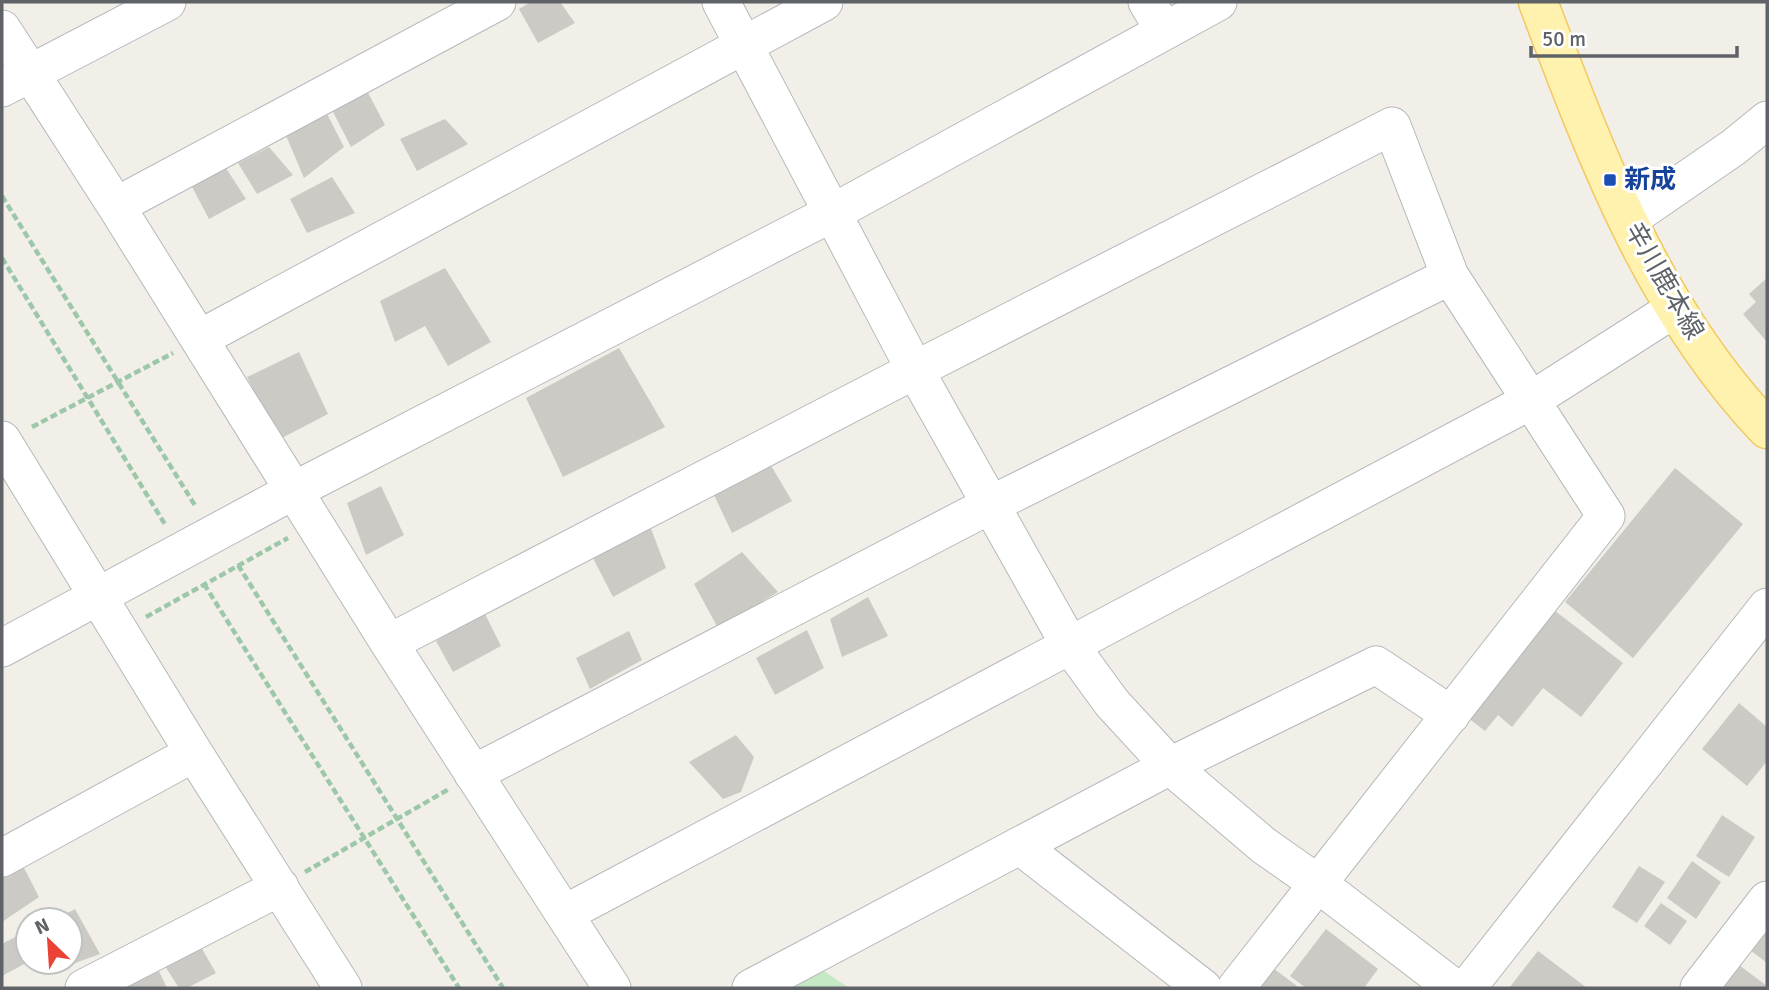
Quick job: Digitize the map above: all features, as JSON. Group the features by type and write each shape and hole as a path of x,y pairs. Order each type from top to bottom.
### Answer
{"main road":[{"name":"辛川鹿本線","path":"1538,2 1580,115 1628,220 1674,309 1718,372 1765,421"}],"street":[{"path":"16,81 167,2"},
{"path":"116,206 497,2"},
{"path":"721,2 915,370 990,505 1069,644 1112,703 1170,766 1263,845 1454,988"},
{"path":"199,339 824,2"},
{"path":"2,648 293,491 834,212 1155,16 1218,2"},
{"path":"2,29 16,81 116,206 389,643 612,988"},
{"path":"1628,220 1734,147 1767,120"},
{"path":"389,643 1392,126 1450,275 1606,516 1236,988"},
{"path":"473,774 990,505 1450,275"},
{"path":"564,914 1530,401 1674,309"},
{"path":"2,442 343,988"},
{"path":"1467,988 1767,607"},
{"path":"751,988 1170,766 1376,665 1451,715"},
{"path":"2,858 194,753"},
{"path":"1020,846 1203,988"},
{"path":"83,988 280,887"},
{"path":"1699,988 1767,900"}],"path":[{"path":"2,196 200,513"},
{"path":"2,258 168,530"},
{"path":"2,442 199,339"},
{"path":"121,631 314,524"},
{"path":"238,565 503,988"},
{"path":"204,584 459,988"},
{"path":"280,887 473,774"}],"green space":[{"path":"818,967 849,988 781,988"}],"building":[{"path":"531,2 560,2 575,23 538,43 519,9"},
{"path":"365,87 385,125 351,147 329,104"},
{"path":"326,112 344,147 304,178 282,126"},
{"path":"445,119 468,144 417,171 400,139"},
{"path":"269,147 293,175 257,194 238,163"},
{"path":"224,165 246,199 209,219 189,181"},
{"path":"332,177 355,213 307,233 290,199"},
{"path":"445,268 491,342 448,366 425,326 395,342 380,301"},
{"path":"1767,278 1767,342 1743,314 1756,302 1749,294"},
{"path":"619,348 665,427 563,477 526,398"},
{"path":"299,352 328,414 278,440 247,377"},
{"path":"770,464 792,501 732,533 713,493"},
{"path":"1675,468 1743,524 1633,658 1565,602"},
{"path":"381,486 404,535 366,555 347,503"},
{"path":"650,526 666,568 613,597 593,558"},
{"path":"742,552 778,592 718,628 694,584"},
{"path":"868,597 888,636 842,657 830,619"},
{"path":"1546,604 1623,663 1581,717 1543,688 1512,727 1498,715 1485,731 1462,713"},
{"path":"484,612 501,646 453,672 436,641"},
{"path":"807,630 824,668 775,695 756,658"},
{"path":"629,631 642,660 590,689 576,658"},
{"path":"1739,703 1767,727 1767,761 1747,786 1702,749"},
{"path":"736,735 754,757 741,792 723,799 689,762"},
{"path":"1722,815 1755,837 1729,877 1696,856"},
{"path":"1692,861 1721,882 1696,919 1667,898"},
{"path":"21,862 39,897 26,906 14,906 14,914 2,922 2,877"},
{"path":"1639,866 1665,882 1637,923 1612,907"},
{"path":"1661,903 1687,921 1670,945 1644,926"},
{"path":"1767,921 1767,963 1746,947"},
{"path":"84,925 100,954 84,960"},
{"path":"1326,929 1378,969 1364,988 1306,988 1290,976"},
{"path":"14,938 14,970 2,976 2,944"},
{"path":"198,942 216,973 187,988 179,988 163,963"},
{"path":"1538,951 1587,988 1509,988"},
{"path":"1265,962 1297,986 1296,988 1245,988"},
{"path":"1735,962 1767,986 1716,988"},
{"path":"156,965 167,988 114,988"}],"place":[{"name":"新成","path":"1610,180"}]}
